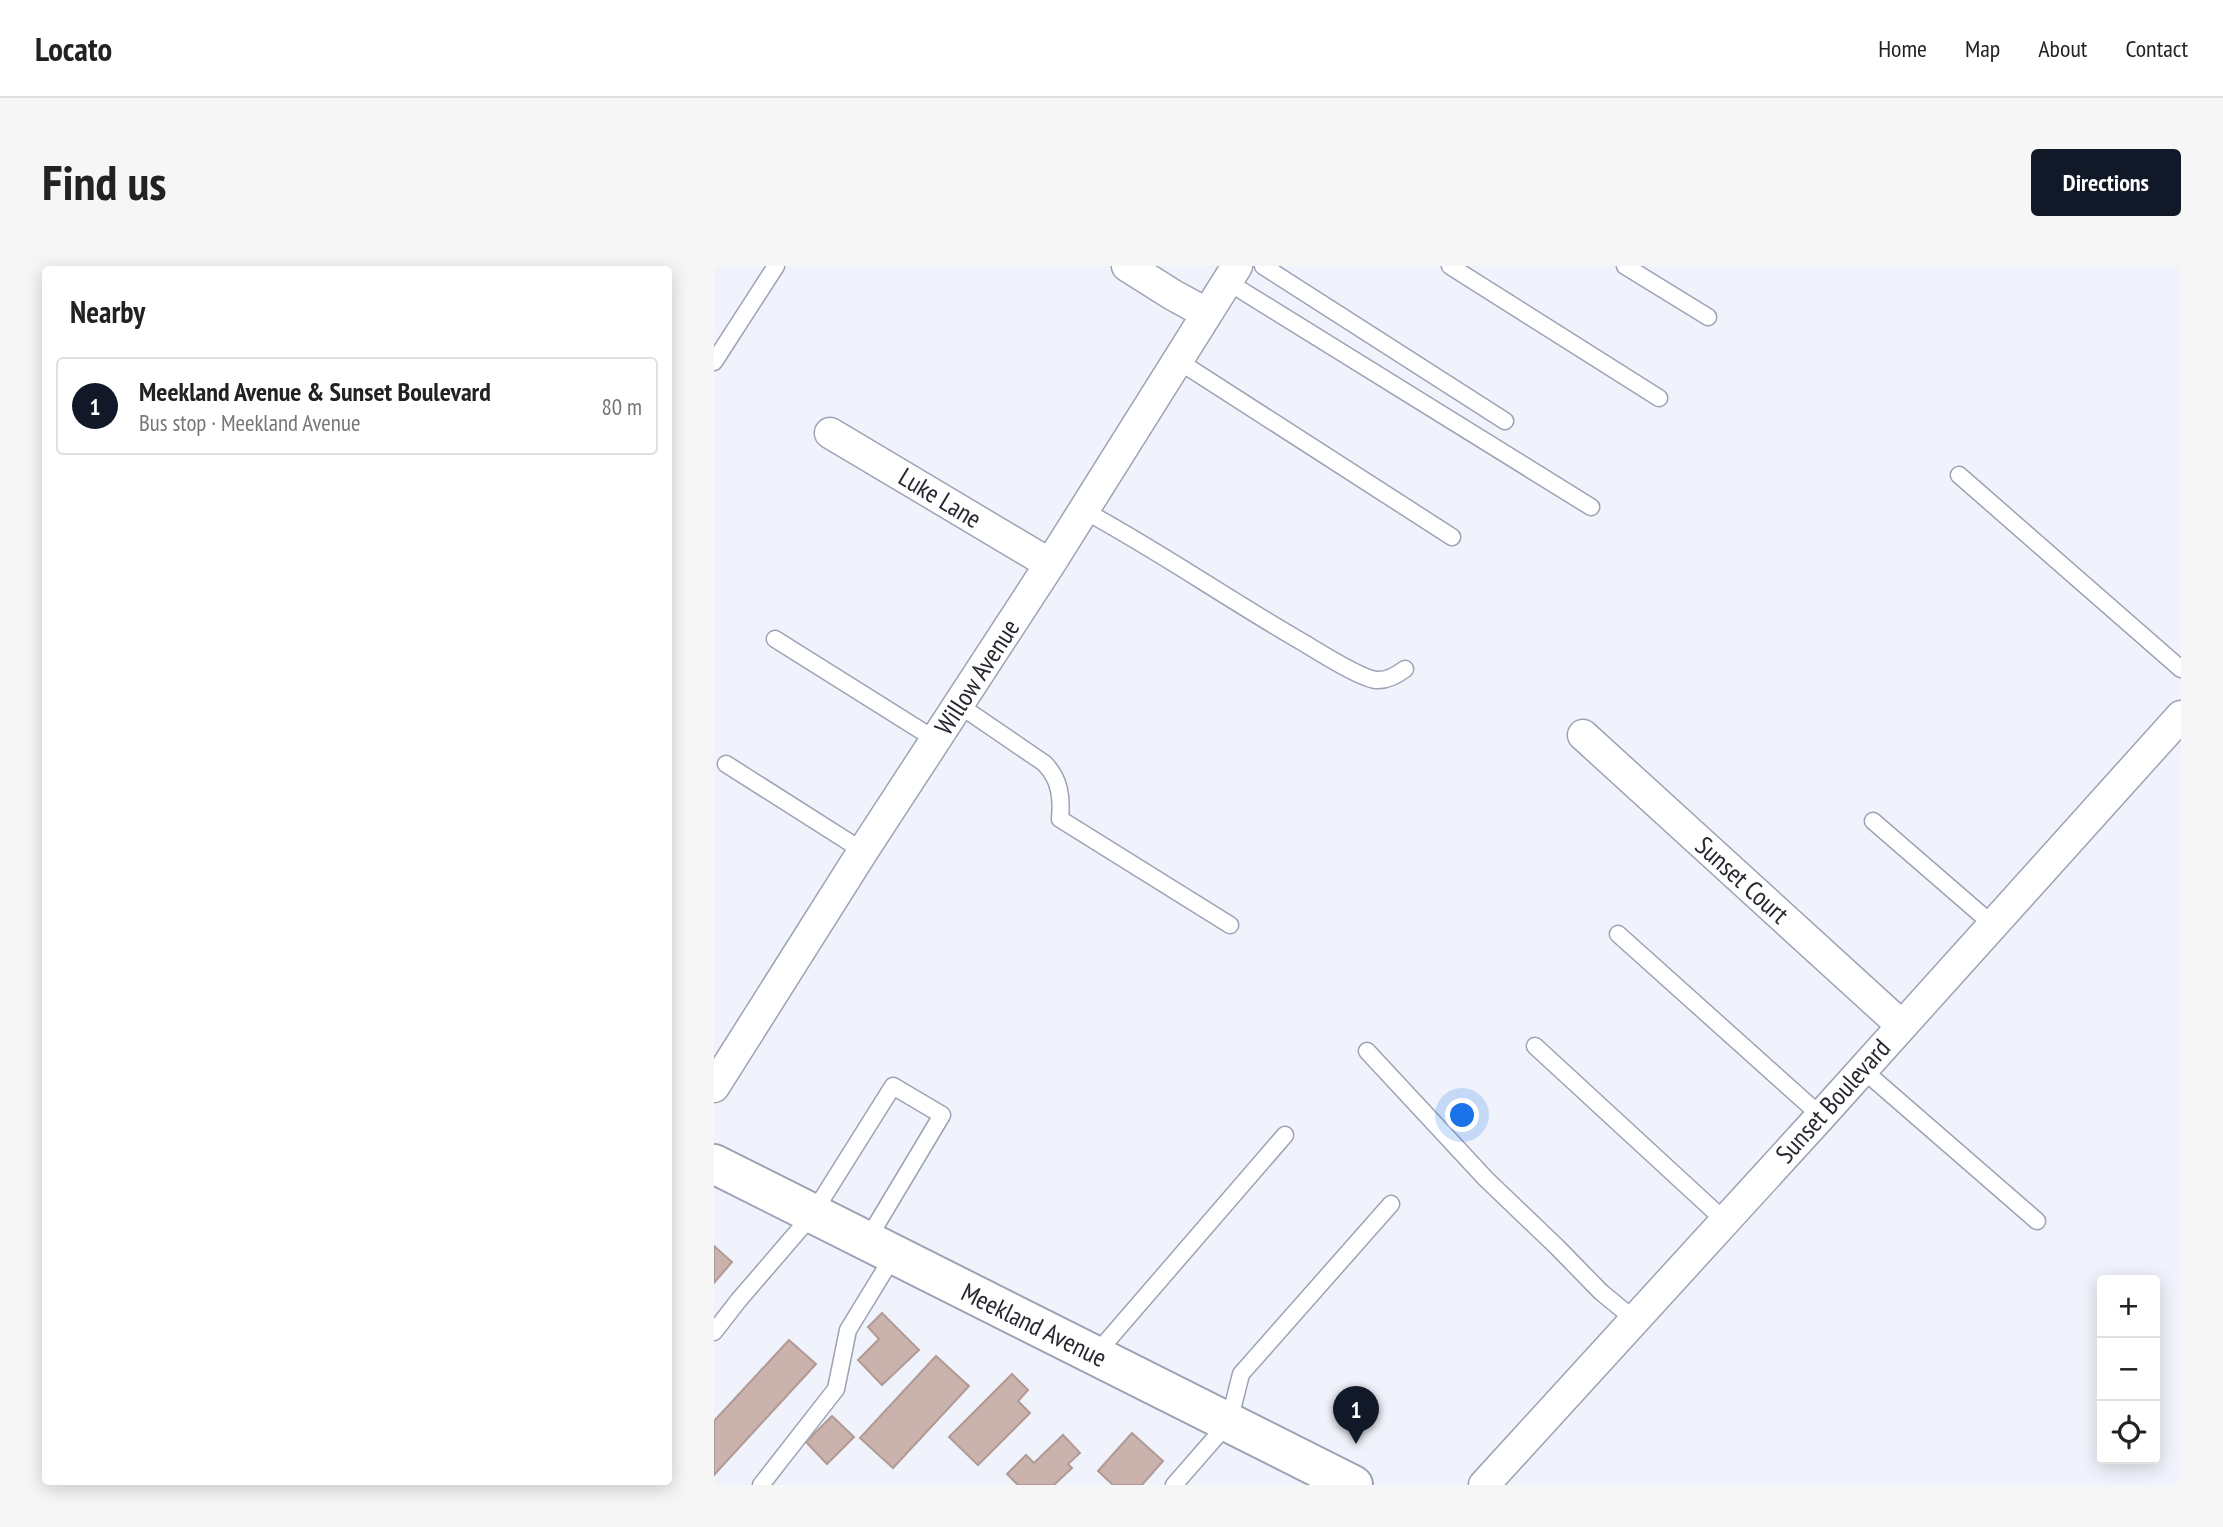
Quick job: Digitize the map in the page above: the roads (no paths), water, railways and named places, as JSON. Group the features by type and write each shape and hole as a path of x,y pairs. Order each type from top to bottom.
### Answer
{"street":[{"path":"1127,266 1206,313"},
{"name":"Willow Avenue","path":"714,1087 1050,564 1232,274"},
{"name":"Luke Lane","path":"830,433 1050,564"},
{"name":"Sunset Boulevard","path":"1484,1485 2179,721"},
{"name":"Sunset Court","path":"1583,735 1901,1025"},
{"name":"Meekland Avenue","path":"714,1164 1230,1422 1339,1482"}],"lane":[{"path":"714,362 776,266"},
{"path":"1263,266 1505,421"},
{"path":"1450,266 1659,398"},
{"path":"1625,266 1707,317"},
{"path":"1232,274 1591,507"},
{"path":"1177,360 1452,537"},
{"path":"1959,475 2181,669"},
{"path":"1083,510 1128,534 1257,617 1349,668 1376,680 1395,676 1405,669"},
{"path":"775,639 936,740"},
{"path":"959,705 1044,763 1055,774 1062,799 1060,819 1230,925"},
{"path":"726,764 863,852"},
{"path":"1873,821 1992,924"},
{"path":"1618,934 1821,1116"},
{"path":"1535,1046 1725,1221"},
{"path":"1367,1051 1486,1179 1601,1292 1635,1320"},
{"path":"1862,1069 2037,1221"},
{"path":"714,1332 812,1215 893,1086 942,1115 880,1248 848,1330 836,1390 761,1485"},
{"path":"1095,1355 1285,1135"},
{"path":"1174,1485 1230,1422 1241,1374 1391,1204"}],"place":[{"name":"Meekland Avenue & Sunset Boulevard","path":"1356,1444"}]}
